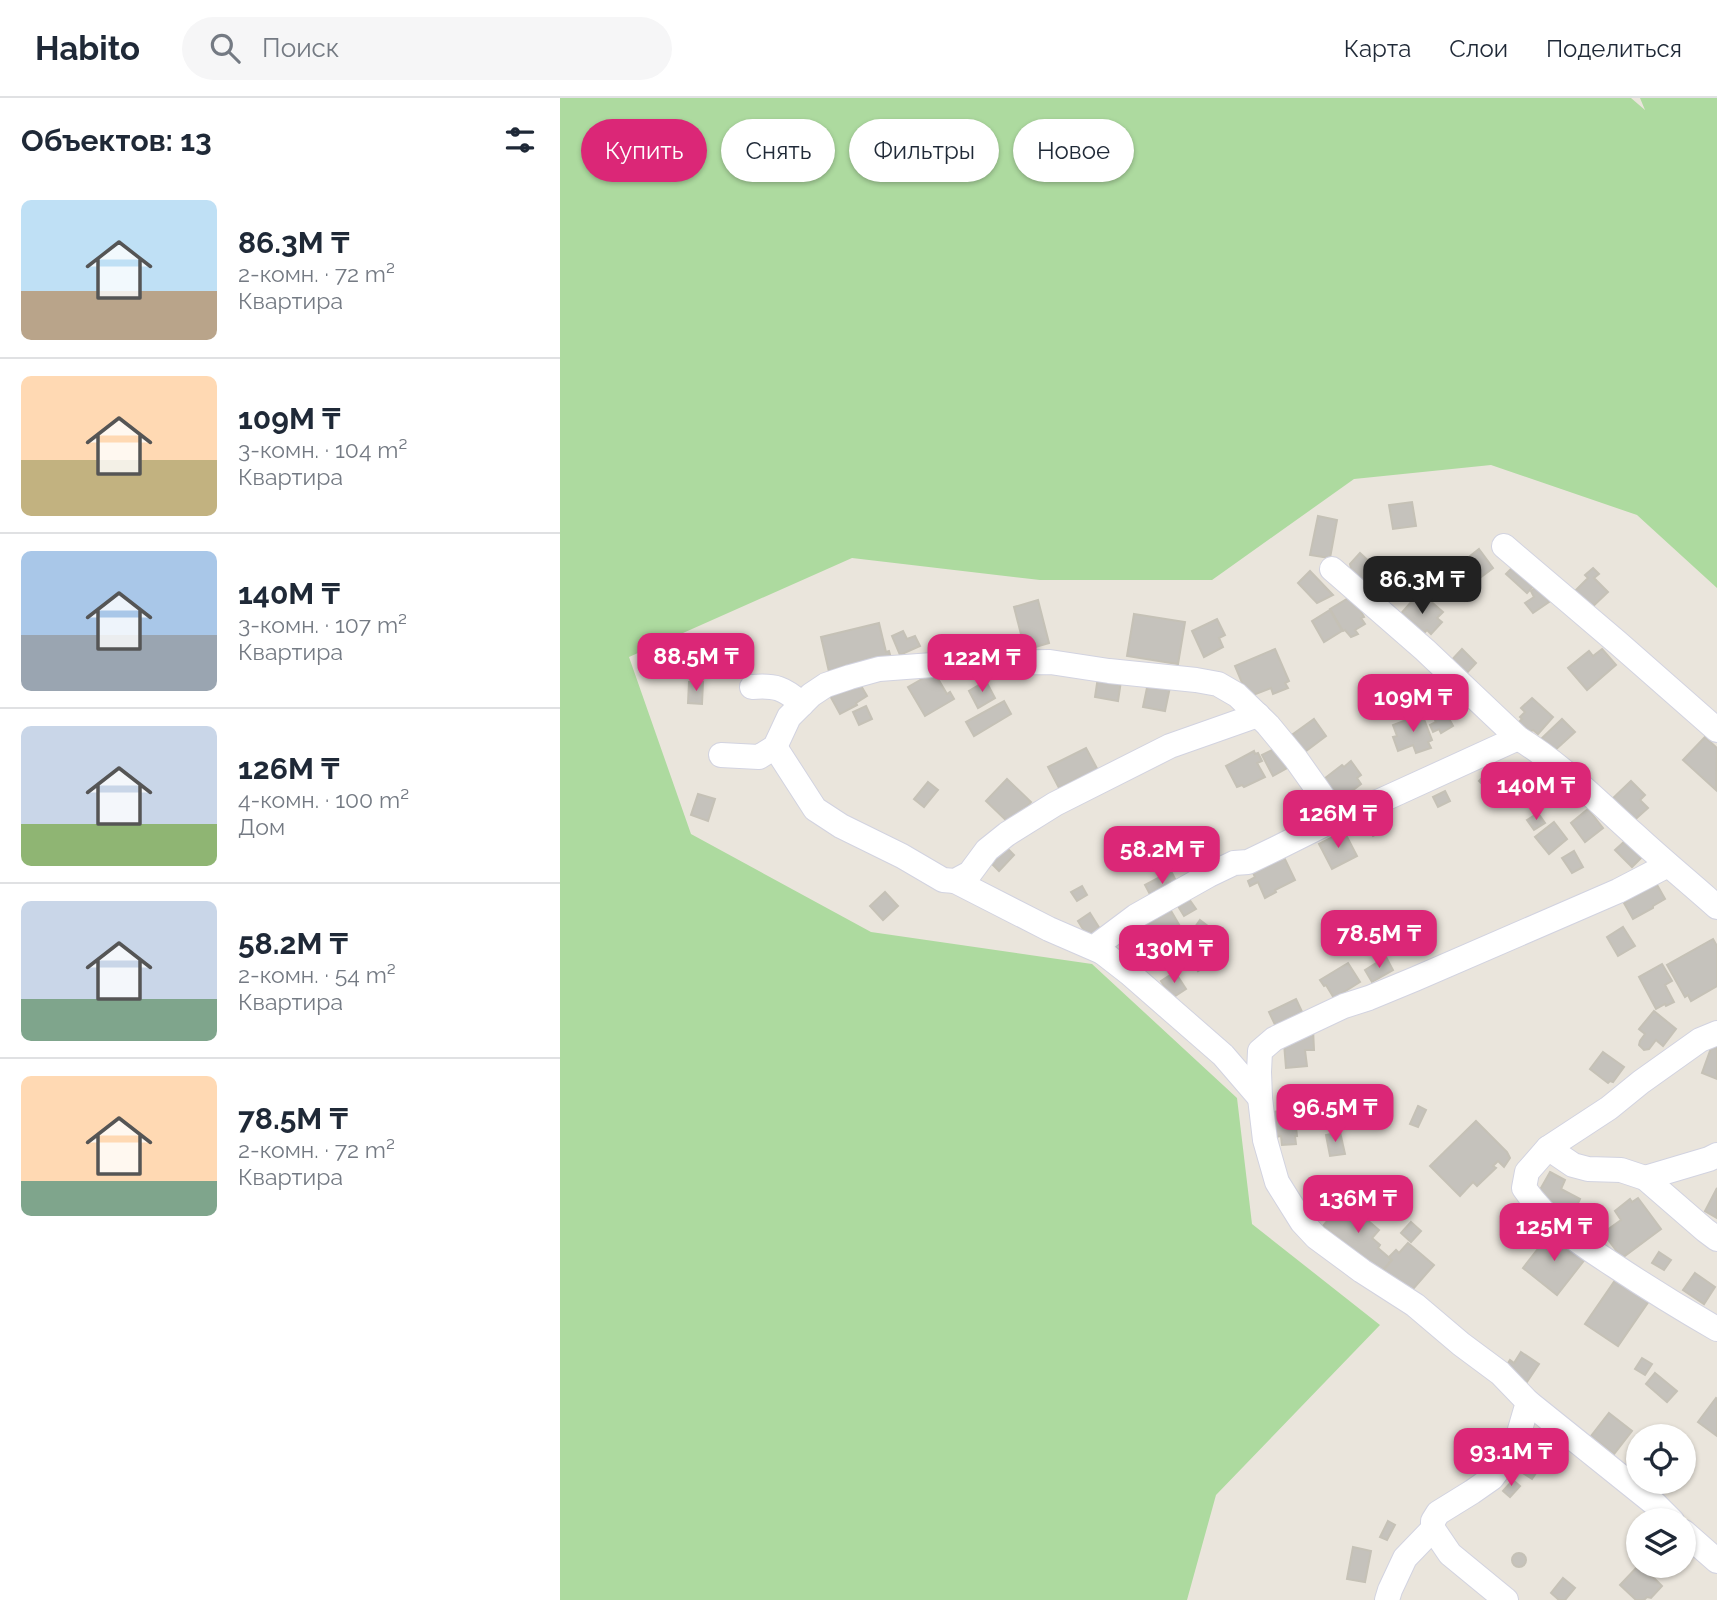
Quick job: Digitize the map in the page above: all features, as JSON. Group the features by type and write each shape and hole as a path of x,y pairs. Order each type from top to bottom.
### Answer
{"street":[{"path":"1504,546 1717,730"},
{"path":"1332,569 1425,650 1518,738 1562,770 1717,907"},
{"path":"721,755 759,757 775,747 789,717 811,695 826,685 878,669 961,663 1050,662 1218,684 1237,695 1258,715 1338,815"},
{"path":"752,687 780,688 802,704"},
{"path":"956,881 970,873 986,850 1055,804 1170,746 1258,715"},
{"path":"1102,952 1100,943 1136,916 1209,875 1234,863 1248,862 1338,815 1380,801 1518,738"},
{"path":"775,747 815,809 841,826 943,880 956,881 1049,929 1102,952 1223,1055 1260,1098"},
{"path":"1659,1508 1528,1402 1500,1373 1415,1305 1316,1237 1302,1222 1277,1182 1271,1165 1265,1140 1259,1072 1260,1051 1274,1038 1618,891 1668,865"},
{"path":"1717,1033 1700,1040 1609,1108 1548,1148 1527,1172 1524,1188 1547,1216 1595,1253 1656,1294 1717,1329"},
{"path":"1548,1148 1573,1165 1588,1169 1621,1170 1645,1178 1717,1173"},
{"path":"1645,1178 1717,1155"},
{"path":"1645,1178 1717,1239"},
{"path":"1506,1600 1450,1555 1433,1529 1433,1521 1438,1513 1492,1478 1520,1433 1528,1402"},
{"path":"1387,1600 1405,1558 1433,1529"},
{"path":"1696,1543 1717,1562"}],"green space":[{"path":"560,98 1631,98 1645,110 1640,98 1717,98 1717,588 1637,515 1491,465 1354,479 1212,580 1040,580 852,558 629,657 691,834 871,932 1092,964 1237,1098 1252,1224 1380,1325 1216,1495 1187,1600 560,1600"}],"building":[{"path":"1412,502 1416,526 1393,529 1389,505"},
{"path":"1318,516 1337,520 1330,558 1310,555"},
{"path":"1479,549 1493,568 1469,586 1455,568"},
{"path":"1360,553 1385,576 1368,594 1354,581 1350,564"},
{"path":"1517,563 1537,582 1527,593 1506,574"},
{"path":"1593,568 1599,574 1594,578 1608,592 1588,611 1572,594 1588,578 1585,575"},
{"path":"1310,571 1333,595 1317,603 1298,583"},
{"path":"1457,582 1471,593 1464,601 1450,590"},
{"path":"1538,586 1549,602 1533,613 1525,603 1534,597 1531,591"},
{"path":"1420,592 1443,612 1437,618 1442,622 1431,634 1427,630 1420,637 1398,617"},
{"path":"1352,596 1365,624 1355,630 1358,634 1351,637 1343,631 1330,609"},
{"path":"1038,600 1049,643 1025,650 1014,607"},
{"path":"1330,610 1342,631 1324,642 1312,621"},
{"path":"1134,614 1185,622 1178,664 1127,656"},
{"path":"1217,619 1225,635 1219,638 1223,647 1204,657 1192,631"},
{"path":"879,623 886,652 889,651 892,662 830,676 821,637"},
{"path":"903,631 907,639 915,636 920,646 900,655 892,636"},
{"path":"1275,649 1289,681 1285,683 1288,688 1273,694 1271,688 1248,697 1235,666"},
{"path":"1462,649 1476,663 1462,678 1448,664"},
{"path":"1602,649 1616,665 1587,690 1568,668 1589,651 1593,656"},
{"path":"934,672 947,694 950,692 954,699 925,716 908,687"},
{"path":"1445,674 1458,696 1439,707 1431,693 1425,696 1422,691 1427,688 1426,685"},
{"path":"1098,677 1121,681 1118,701 1095,697"},
{"path":"857,679 867,696 840,714 829,694"},
{"path":"986,681 995,698 978,708 969,691"},
{"path":"689,682 703,682 702,704 688,703"},
{"path":"1148,683 1170,687 1165,711 1143,707"},
{"path":"1532,698 1553,717 1538,734 1533,730 1529,733 1518,723 1525,712 1521,708"},
{"path":"1004,701 1011,714 974,736 966,722"},
{"path":"866,706 872,719 859,725 853,712"},
{"path":"1443,708 1453,726 1441,733 1439,729 1433,732 1430,725 1436,722 1432,714"},
{"path":"1422,714 1432,740 1428,742 1431,748 1416,753 1413,745 1398,751 1393,737 1397,736 1393,725"},
{"path":"1314,719 1326,736 1302,754 1289,737"},
{"path":"1562,719 1575,732 1552,753 1542,738"},
{"path":"1705,737 1717,748 1716,790 1683,760"},
{"path":"1278,747 1291,766 1273,776 1262,755"},
{"path":"1086,748 1100,774 1083,783 1080,777 1059,788 1048,767"},
{"path":"1254,751 1262,761 1257,763 1265,777 1244,787 1237,787 1226,766"},
{"path":"1351,761 1361,775 1357,778 1361,784 1340,800 1324,779"},
{"path":"1496,763 1520,786 1503,804 1479,781"},
{"path":"1007,779 1031,802 1010,824 986,801"},
{"path":"1631,781 1645,795 1640,800 1648,808 1631,823 1610,801"},
{"path":"928,782 938,790 924,807 914,799"},
{"path":"1445,791 1450,801 1438,807 1433,797"},
{"path":"698,794 715,799 708,821 691,815"},
{"path":"1588,809 1603,828 1585,842 1571,823"},
{"path":"1538,813 1545,823 1534,830 1527,820"},
{"path":"1379,821 1384,830 1373,836 1369,830 1370,826"},
{"path":"1554,822 1567,839 1549,854 1535,837"},
{"path":"1344,831 1357,856 1332,869 1319,844"},
{"path":"1138,832 1142,840 1114,858 1109,848"},
{"path":"1628,838 1645,854 1632,867 1615,850"},
{"path":"1006,847 1014,855 999,871 991,863"},
{"path":"1134,847 1142,850 1145,858 1142,866 1134,869 1126,866 1123,858 1126,850"},
{"path":"1281,851 1295,880 1265,898 1258,882 1250,886 1248,881 1255,877 1250,866"},
{"path":"1574,851 1583,867 1572,873 1562,858"},
{"path":"1171,871 1179,887 1153,900 1145,885"},
{"path":"1652,876 1665,899 1633,919 1624,903 1627,901 1623,893"},
{"path":"1082,886 1087,895 1077,901 1071,892"},
{"path":"885,892 898,906 883,920 870,906"},
{"path":"1189,899 1196,909 1184,916 1178,906"},
{"path":"1167,904 1192,947 1164,965 1148,939 1152,937 1142,919"},
{"path":"1090,913 1100,929 1088,937 1078,921"},
{"path":"1200,920 1213,930 1207,937 1195,927"},
{"path":"1623,927 1635,946 1618,956 1607,937"},
{"path":"1713,939 1717,946 1717,986 1691,1001 1688,995 1685,997 1667,965"},
{"path":"1207,942 1217,960 1198,971 1188,953"},
{"path":"1386,957 1393,970 1372,982 1365,970"},
{"path":"1348,963 1360,982 1334,998 1320,980"},
{"path":"1662,964 1672,981 1665,985 1674,1002 1656,1009 1639,977"},
{"path":"1175,972 1186,989 1172,998 1161,981"},
{"path":"1296,999 1304,1016 1277,1029 1269,1012"},
{"path":"1654,1011 1676,1029 1663,1046 1656,1040 1649,1049 1644,1050 1639,1045 1645,1034 1639,1029"},
{"path":"1313,1029 1314,1050 1305,1050 1307,1066 1286,1068 1284,1043"},
{"path":"1714,1040 1717,1041 1717,1079 1702,1073"},
{"path":"1603,1052 1624,1067 1613,1082 1608,1083 1590,1069"},
{"path":"1322,1088 1322,1115 1300,1116 1299,1089"},
{"path":"1418,1106 1426,1110 1418,1127 1410,1124"},
{"path":"1294,1109 1296,1144 1282,1145 1281,1136 1275,1137 1272,1112"},
{"path":"1476,1121 1510,1158 1504,1167 1498,1161 1493,1166 1496,1168 1477,1186 1473,1182 1460,1196 1430,1166"},
{"path":"1340,1132 1345,1154 1330,1156 1326,1135"},
{"path":"1550,1172 1565,1180 1561,1189 1580,1199 1573,1214 1537,1195"},
{"path":"1717,1188 1717,1218 1705,1211"},
{"path":"1347,1198 1368,1215 1365,1218 1379,1230 1372,1238 1380,1245 1378,1248 1392,1260 1380,1274 1323,1226"},
{"path":"1638,1198 1661,1229 1622,1258 1603,1233 1621,1220 1615,1211 1630,1199 1632,1202"},
{"path":"1411,1222 1421,1231 1411,1242 1401,1233"},
{"path":"1552,1231 1586,1258 1557,1295 1523,1268"},
{"path":"1408,1243 1434,1265 1406,1297 1380,1274 1392,1260 1389,1257 1396,1250 1399,1253"},
{"path":"1659,1252 1671,1260 1664,1270 1652,1263"},
{"path":"1695,1273 1715,1287 1704,1304 1683,1290"},
{"path":"1616,1279 1649,1301 1618,1346 1585,1324"},
{"path":"1521,1352 1539,1364 1527,1382 1505,1368 1510,1360 1514,1363"},
{"path":"1642,1358 1652,1364 1645,1375 1635,1369"},
{"path":"1655,1373 1677,1391 1667,1402 1646,1384"},
{"path":"1717,1399 1717,1436 1698,1422"},
{"path":"1609,1413 1626,1426 1626,1439 1614,1454 1591,1436"},
{"path":"1467,1433 1488,1448 1481,1461 1470,1455 1468,1460 1456,1454"},
{"path":"1535,1445 1549,1454 1532,1479 1518,1470"},
{"path":"1513,1480 1520,1486 1510,1497 1503,1491"},
{"path":"1388,1521 1395,1525 1387,1540 1380,1537"},
{"path":"1353,1547 1371,1551 1365,1582 1347,1579"},
{"path":"1516,1553 1522,1553 1526,1560 1522,1567 1516,1567 1512,1563 1512,1557"},
{"path":"1563,1578 1575,1588 1565,1600 1559,1600 1551,1593"},
{"path":"1627,1578 1654,1578 1662,1586 1651,1598 1636,1600 1620,1585"}]}
